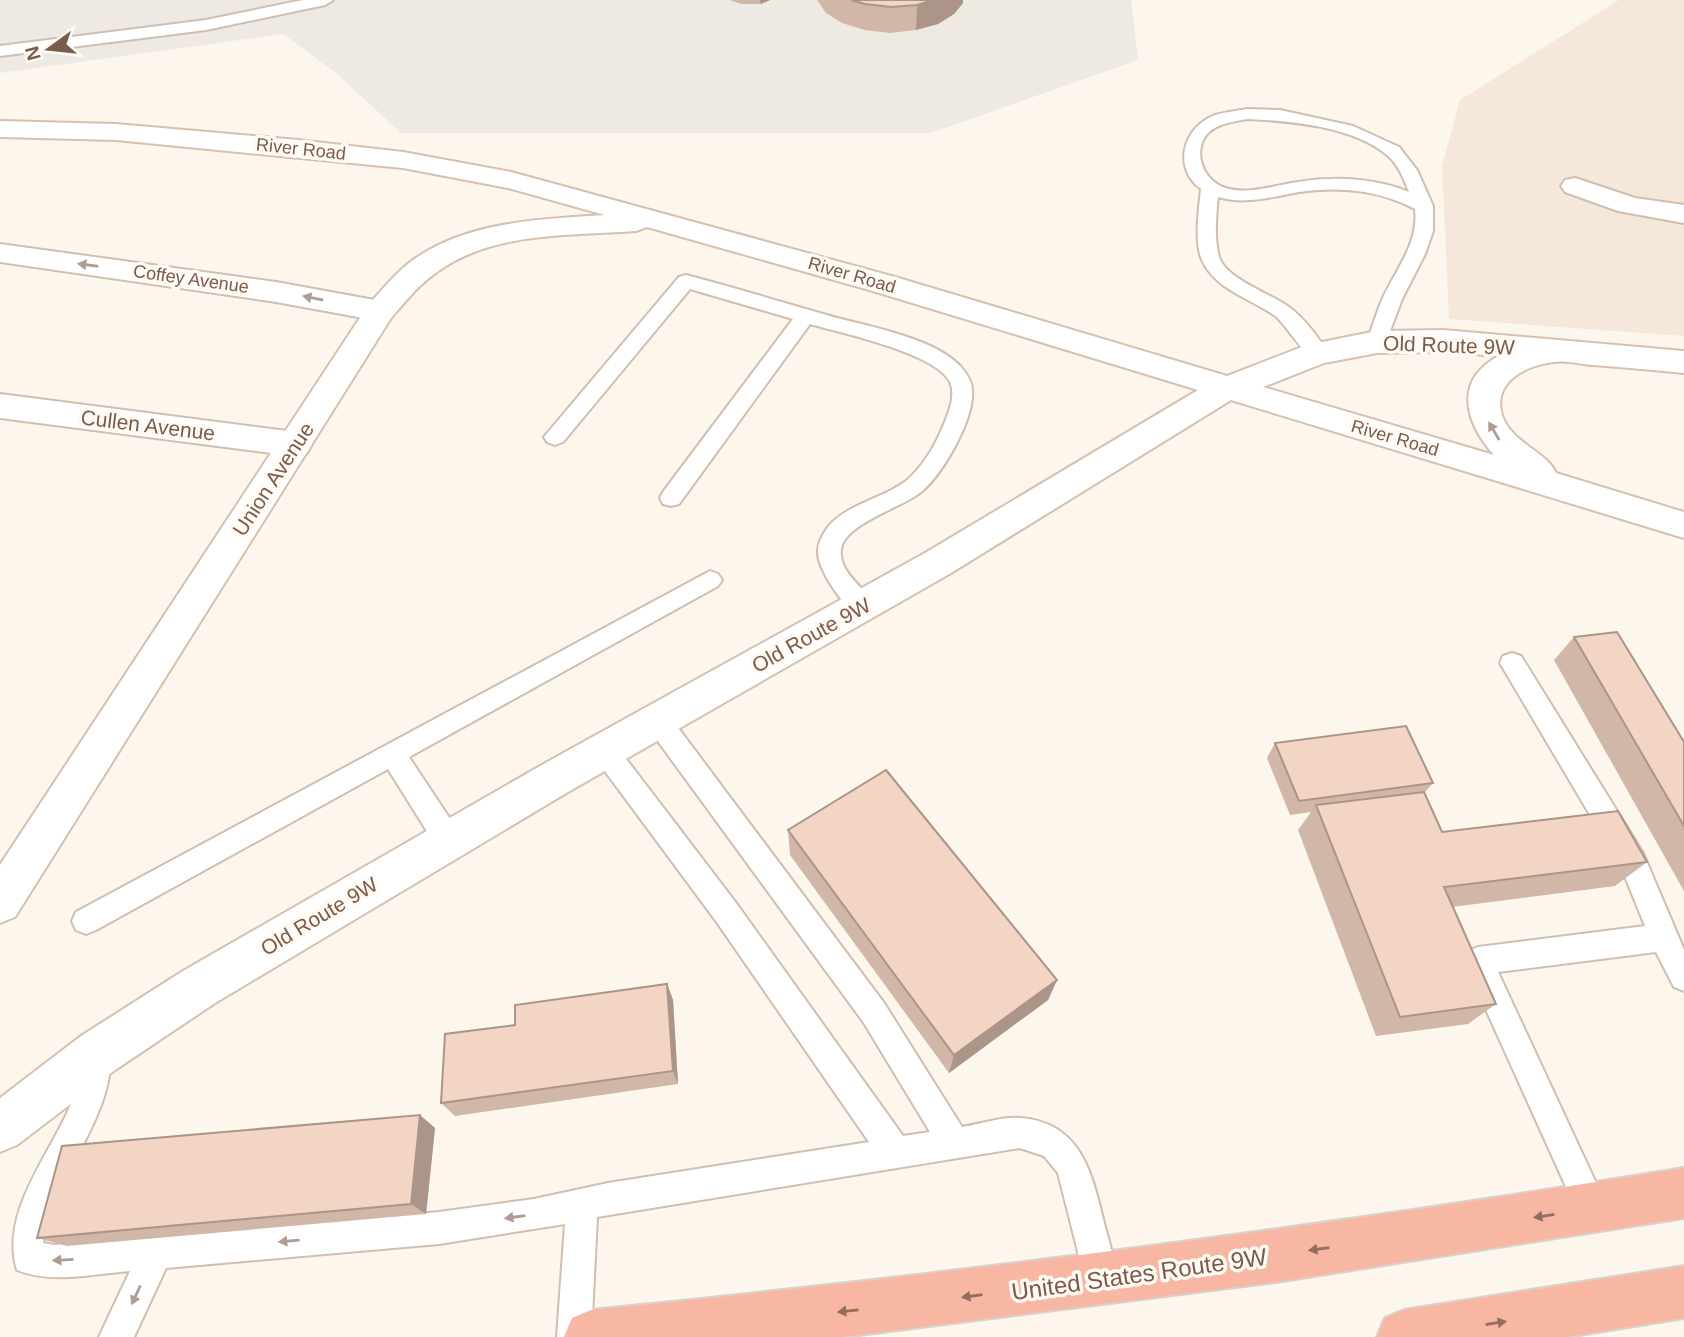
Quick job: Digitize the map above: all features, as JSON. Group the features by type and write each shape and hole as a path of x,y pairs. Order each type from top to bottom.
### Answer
{"highway":[{"name":"United States Route 9W","path":"591,1337 916,1304 1592,1209 1684,1193"},
{"path":"1404,1337 1684,1292"}],"street":[{"name":"River Road","path":"0,129 116,132 403,160 512,180 884,284 1225,389 1684,525"},
{"path":"1575,186 1615,203 1657,213 1684,214"},
{"name":"Union Avenue","path":"0,903 380,311 428,264 466,243 504,234 659,220"},
{"name":"Coffey Avenue","path":"0,253 276,292 380,311"},
{"name":"Old Route 9W","path":"0,1128 98,1053 199,988 448,840 939,563 1225,389 1318,353 1377,342 1444,341 1684,362"},
{"path":"1554,351 1522,359 1496,374 1486,386 1483,400 1495,435 1512,454 1535,471 1566,488"},
{"name":"Cullen Avenue","path":"0,406 295,444"}],"lane":[{"path":"0,51 206,25 284,5 325,0"},
{"path":"1377,342 1392,300 1423,239 1427,219 1423,206 1412,175 1393,152 1369,136 1321,121 1263,114 1229,116 1200,129 1193,141 1192,162 1198,178 1210,189 1241,195 1314,185 1369,186 1394,192 1423,206"},
{"path":"1210,189 1207,219 1210,258 1222,276 1281,311 1295,323 1318,353"},
{"path":"555,437 686,281 913,347 952,370 962,386 960,410 940,453 916,485 844,525 831,542 828,557 839,578 863,606"},
{"path":"671,498 805,316"},
{"path":"86,921 710,580"},
{"path":"1512,663 1633,862 1684,977"},
{"path":"658,721 874,1013 954,1142"},
{"path":"605,751 726,912 895,1152"},
{"path":"392,753 448,840"},
{"path":"1592,1209 1478,961 1664,937"},
{"path":"98,1053 82,1115 58,1159 31,1221 24,1247 29,1258 54,1261 439,1228 534,1215 582,1204 1020,1133 1048,1140 1064,1153 1080,1193 1100,1279"},
{"path":"574,1337 582,1204"},
{"path":"116,1337 156,1253"}],"shaded area":[{"path":"0,0 1131,0 1138,60 931,133 401,133 336,73 283,34 0,73"},
{"path":"1619,0 1684,0 1684,336 1449,319 1442,166 1460,100"}],"building":[{"path":"851,0 933,0 917,5 891,7"},
{"path":"1617,632 1684,742 1684,826 1574,637"},
{"path":"1406,726 1433,783 1299,801 1275,743"},
{"path":"886,770 1057,980 954,1055 788,830"},
{"path":"1424,792 1442,832 1618,811 1647,862 1444,887 1496,1004 1400,1017 1316,805"},
{"path":"667,984 673,1071 441,1103 445,1034 515,1025 515,1005"},
{"path":"420,1115 411,1204 37,1238 62,1146"}]}
